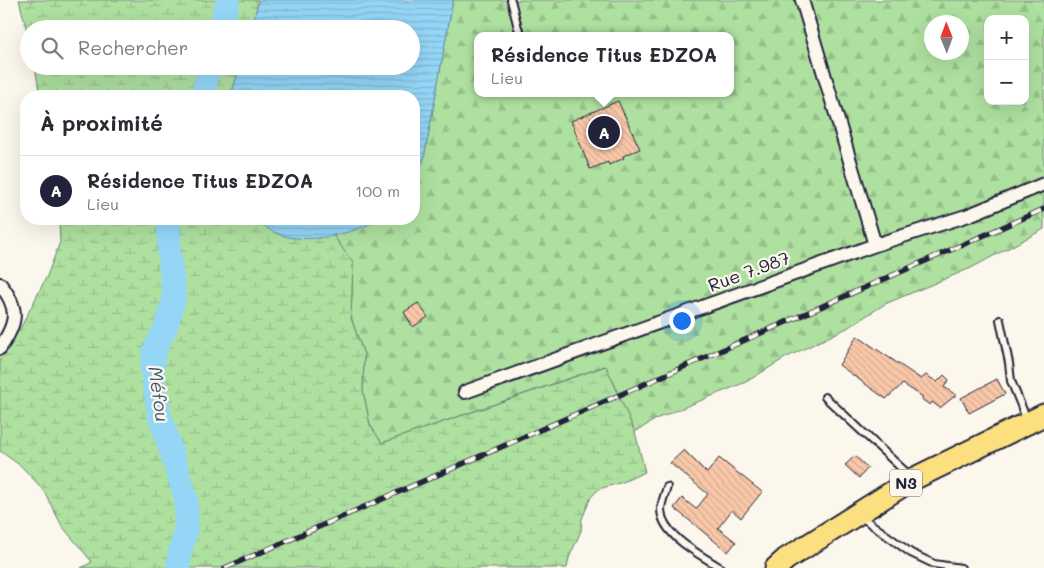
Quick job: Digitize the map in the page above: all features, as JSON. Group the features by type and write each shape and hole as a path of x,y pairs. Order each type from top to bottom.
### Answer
{"highway":[{"name":"N3","path":"784,565 857,514 913,479 1036,418"}],"street":[{"path":"802,0 875,245"},
{"name":"Rue 7.987","path":"465,392 875,245 968,215 1044,184"},
{"path":"0,284 7,293 12,305 14,323 0,348"}],"lane":[{"path":"511,0 520,32"},
{"path":"1000,320 1011,381 1036,418"},
{"path":"824,397 913,479"},
{"path":"667,487 661,508 663,521 670,532 685,545 721,568"},
{"path":"857,514 911,553 934,564 962,568"}],"green space":[{"path":"19,0 259,0 253,20 24,20"},
{"path":"453,0 1044,0 1044,229 971,268 885,304 847,328 785,358 746,382 658,418 635,432 605,366 382,443 370,425 363,390 364,355 351,318 353,263 333,235 366,225 420,225 420,168 424,158"},
{"path":"36,75 237,75 233,90 39,90"},
{"path":"59,225 265,225 274,232 292,237 333,235 353,263 351,318 364,355 363,390 370,425 382,443 606,366 635,432 645,472 623,482 599,489 591,497 567,568 81,568 92,562 62,526 46,495 21,466 0,451 0,358 20,329 47,276 60,242"}],"water":[{"path":"259,0 453,0 424,158 420,168 420,90 233,90 237,75 420,75 420,20 253,20"},
{"path":"264,225 366,225 329,237 314,238 287,237 273,232"}],"building":[{"path":"618,101 640,149 623,156 624,158 609,165 608,162 590,169 571,121"},
{"path":"418,303 428,317 413,327 404,312"},
{"path":"857,336 921,379 926,375 937,382 944,375 949,380 944,387 956,395 940,408 932,402 930,405 921,399 923,397 903,384 886,399 839,365"},
{"path":"997,379 1005,394 969,413 961,398"},
{"path":"684,450 707,473 719,458 762,492 741,518 732,510 718,528 736,542 728,552 674,508 682,498 696,509 708,494 670,463"},
{"path":"855,456 868,468 859,478 845,465"}],"waterway":[{"name":"Méfou","path":"222,20 228,0"},
{"name":"Méfou","path":"204,90 207,75"},
{"name":"Méfou","path":"169,225 169,251 174,298 167,324 154,352 152,369 159,413 186,498 186,530 178,568"}],"railway":[{"path":"225,568 1044,209"}],"place":[{"name":"Résidence Titus EDZOA","path":"604,132"}]}
